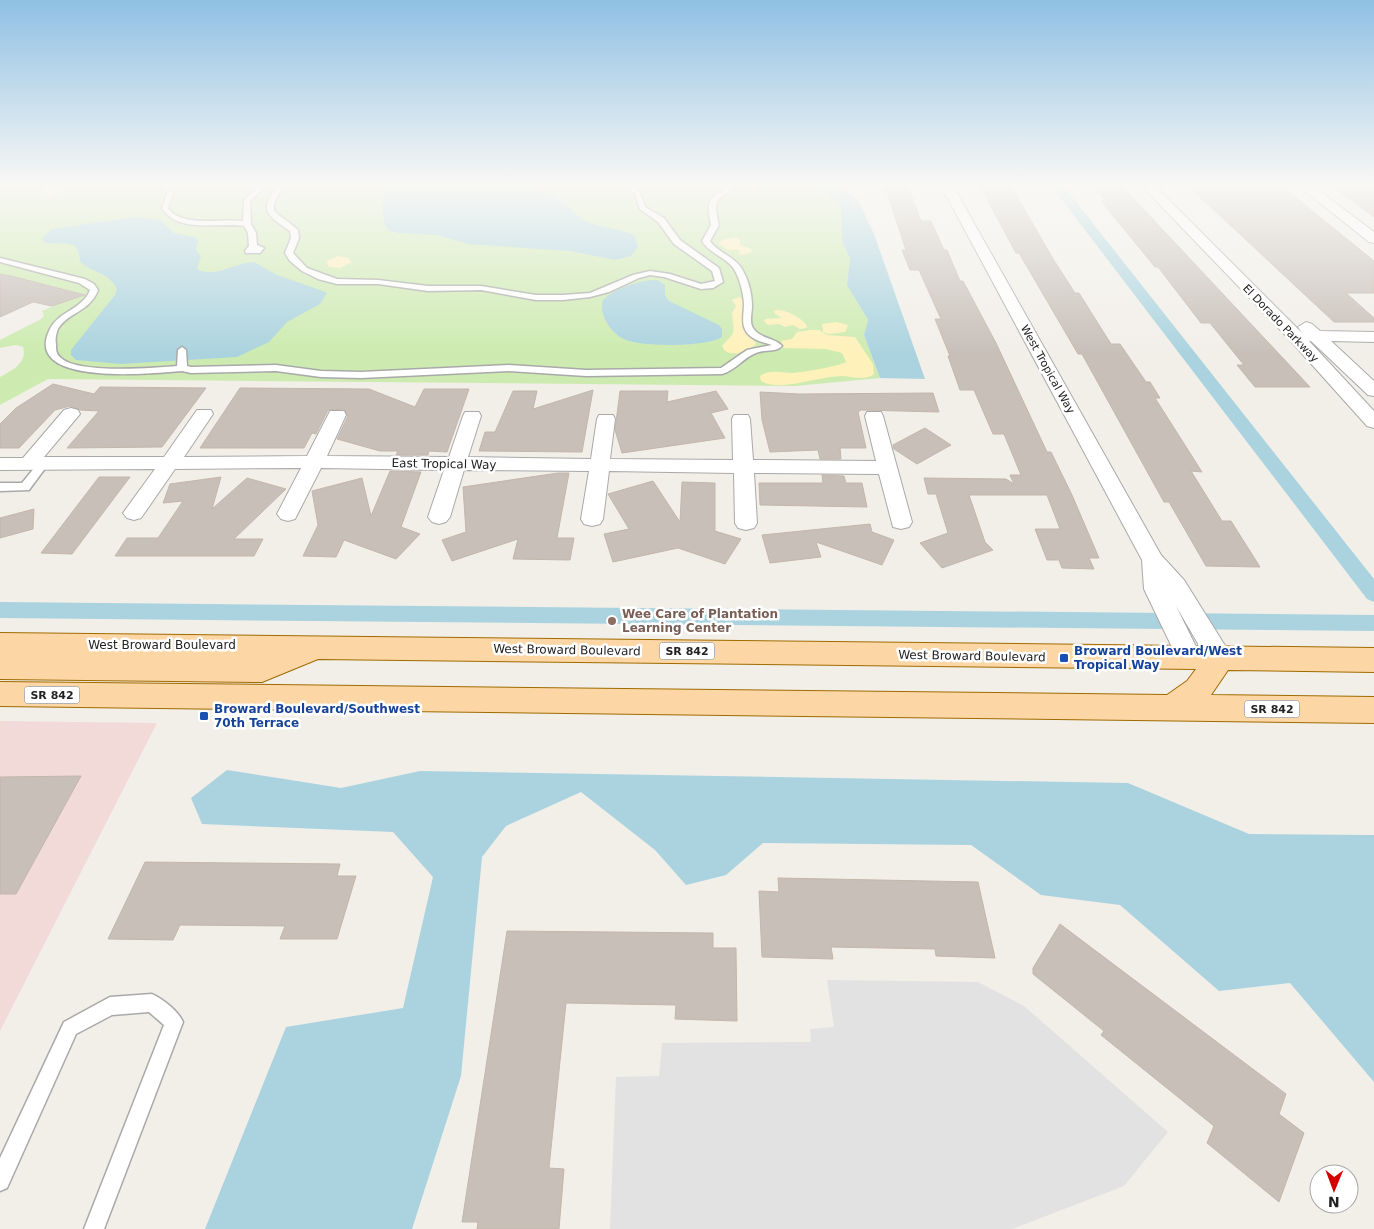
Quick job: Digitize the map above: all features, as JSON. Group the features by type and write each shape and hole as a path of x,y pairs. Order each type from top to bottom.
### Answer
{"main road":[{"name":"West Broward Boulevard","path":"0,644 320,646 1374,660"},
{"path":"0,667 262,670 320,646"},
{"path":"1170,708 1198,690 1220,659"},
{"name":"SR 842","path":"0,694 1374,710"}],"street":[{"name":"West Tropical Way","path":"978,240 1153,560 1176,586 1220,659"},
{"name":"El Dorado Parkway","path":"1205,240 1374,421"},
{"name":"El Dorado Parkway","path":"1212,240 1374,392"},
{"path":"1294,335 1374,337"},
{"path":"36,463 71,414"},
{"path":"134,513 204,414"},
{"path":"288,514 337,414"},
{"path":"440,517 472,416"},
{"path":"874,416 901,522"},
{"path":"592,519 606,419"},
{"path":"741,419 746,523"},
{"name":"East Tropical Way","path":"2,466 36,463 312,462 888,468"},
{"name":"West Tropical Way","path":"1153,560 1156,588 1190,659"}],"lane":[{"path":"253,240 253,246"},
{"path":"294,240 289,253 291,259 306,269 338,281 377,282 420,288 481,288 517,295 554,298 590,295 617,287 637,276 652,273 667,275 688,285 708,285 719,282 716,270 676,240"},
{"path":"0,260 82,281 94,290 91,299 61,320 52,335 52,352 63,364 75,368 95,370 182,365 192,370 276,368 321,374 361,375 509,368 564,372 714,373 728,369 752,351 778,346 760,339 750,330 746,318 748,307 746,291 739,270 731,261 709,247 706,240"},
{"path":"182,350 182,365"},
{"path":"0,487 25,487 36,463"},
{"path":"0,1181 70,1028 110,1006 152,1003 174,1022 94,1229"}],"shaded area":[{"path":"0,721 157,723 0,1031"},
{"path":"827,980 978,982 1024,1006 1168,1132 1124,1186 1012,1229 610,1229 616,1077 659,1076 662,1043 811,1042 810,1029 834,1027"}],"green space":[{"path":"0,240 842,240 850,259 857,302 868,320 864,335 880,378 795,386 48,379 0,405 0,377 21,362 24,352 23,347 16,345 0,348 0,340 41,319 44,316 42,311 69,299 0,274"}],"sand":[{"path":"722,240 740,240 740,245 751,249 752,252 741,255 738,253 741,250 728,250 719,244"},
{"path":"338,256 348,258 352,262 340,268 329,267 328,260"},
{"path":"739,297 745,299 744,324 756,344 738,353 729,353 722,346 733,332 732,313 736,306 732,300"},
{"path":"777,310 796,316 806,324 807,328 800,329 793,325 785,327 779,324 768,325 764,321 765,319 782,318 775,314 774,311"},
{"path":"836,322 848,325 845,332 829,334 823,332 822,324"},
{"path":"819,330 827,335 855,337 873,364 874,374 863,378 834,376 779,385 761,381 760,376 767,373 803,372 846,362 842,353 826,349 783,348 781,341 792,339 797,332"}],"water":[{"path":"43,240 198,240 196,250 201,256 197,269 204,272 218,271 254,262 277,275 327,293 320,304 287,322 269,342 237,357 121,364 76,360 71,355 71,350 115,295 117,289 110,279 80,262 79,254 73,245 43,242"},
{"path":"455,240 636,240 638,247 631,256 615,260 570,251 468,244"},
{"path":"876,240 925,379 880,378 864,335 868,320 847,285 850,259 842,241"},
{"path":"657,280 665,285 665,295 669,301 719,325 722,329 722,337 703,343 660,345 626,340 616,334 604,318 603,300 614,292 628,286 643,281"},
{"path":"227,770 341,788 420,771 1128,783 1249,834 1374,835 1374,1082 1290,983 1219,991 1120,905 1041,895 971,845 763,843 726,875 686,885 655,850 581,792 506,826 482,857 461,1076 412,1229 205,1229 286,1027 403,1008 433,877 393,832 202,824 191,798"}],"building":[{"path":"903,240 940,240 944,250 947,250 960,281 963,281 996,343 1047,452 1051,452 1072,495 1099,558 1089,558 1094,569 1062,568 1059,560 1047,560 1035,529 1060,529 1047,495 969,495 985,542 993,550 942,568 920,543 948,533 936,494 928,494 924,478 1006,479 1014,484 1010,475 1021,475 1004,434 993,434 974,390 960,390 948,356 950,356 935,319 941,319 919,270 910,270 902,250 906,250"},
{"path":"1009,240 1042,240 1075,293 1079,293 1111,344 1120,344 1146,382 1150,382 1160,398 1155,398 1202,472 1191,471 1222,521 1231,521 1260,567 1206,566 1169,502 1164,502 1082,354 1078,354 1019,253 1016,253"},
{"path":"1133,240 1173,240 1310,387 1255,387 1237,365 1244,365 1210,323 1201,323 1158,267 1155,267"},
{"path":"1246,240 1349,240 1374,261 1374,293 1346,293 1374,318 1374,322 1334,322"},
{"path":"0,274 85,295 52,306 33,302 0,317"},
{"path":"53,384 94,394 100,387 206,388 162,447 67,448 99,411 80,410 70,406 55,410 19,448 0,448 0,424 16,408"},
{"path":"240,388 369,389 415,407 424,389 469,389 447,452 429,451 428,455 396,455 398,451 380,451 337,439 348,416 344,409 328,410 316,434 312,433 304,448 200,448"},
{"path":"593,390 582,452 479,451 485,432 495,432 513,391 537,391 533,409"},
{"path":"620,391 668,391 667,402 716,391 728,409 711,413 725,438 622,453 615,430"},
{"path":"760,392 799,394 933,393 939,412 861,410 858,412 866,448 840,448 841,459 820,459 818,450 770,452 762,420"},
{"path":"925,428 951,445 917,464 894,449 893,445"},
{"path":"390,471 421,472 401,527 420,534 396,559 344,540 336,557 303,556 318,525 312,491 362,478 371,516"},
{"path":"569,473 557,538 574,538 570,560 513,559 518,539 452,561 442,540 466,532 463,487"},
{"path":"822,475 844,476 846,483 862,483 867,507 760,505 759,483 823,483"},
{"path":"99,477 130,477 72,554 41,553"},
{"path":"221,477 212,509 247,478 286,489 234,539 263,539 254,556 115,556 127,538 158,538 183,501 163,503 170,484"},
{"path":"653,481 680,522 682,482 715,483 715,531 741,539 725,564 678,548 613,562 604,534 629,529 608,494"},
{"path":"34,509 33,529 0,538 0,518"},
{"path":"870,524 872,532 894,540 882,565 816,542 821,557 770,563 762,535"},
{"path":"81,776 16,894 0,894 0,777"},
{"path":"145,862 340,864 337,876 356,876 337,939 280,939 285,926 180,925 173,940 108,939"},
{"path":"778,878 978,882 995,958 936,956 935,949 831,947 833,959 762,957 759,891 779,892"},
{"path":"1060,924 1286,1094 1279,1114 1304,1133 1279,1202 1207,1143 1214,1126 1101,1035 1104,1031 1033,974 1033,968"},
{"path":"507,931 713,933 713,948 736,948 737,1021 675,1019 676,1005 566,1003 549,1168 564,1169 559,1229 477,1229 478,1222 462,1222"}],"waterway":[{"path":"1100,240 1374,594"},
{"path":"0,610 1374,623"}],"place":[{"name":"Wee Care of Plantation Learning Center","path":"612,621"},
{"name":"Broward Boulevard/West Tropical Way","path":"1064,658"},
{"name":"Broward Boulevard/Southwest 70th Terrace","path":"204,716"}]}
